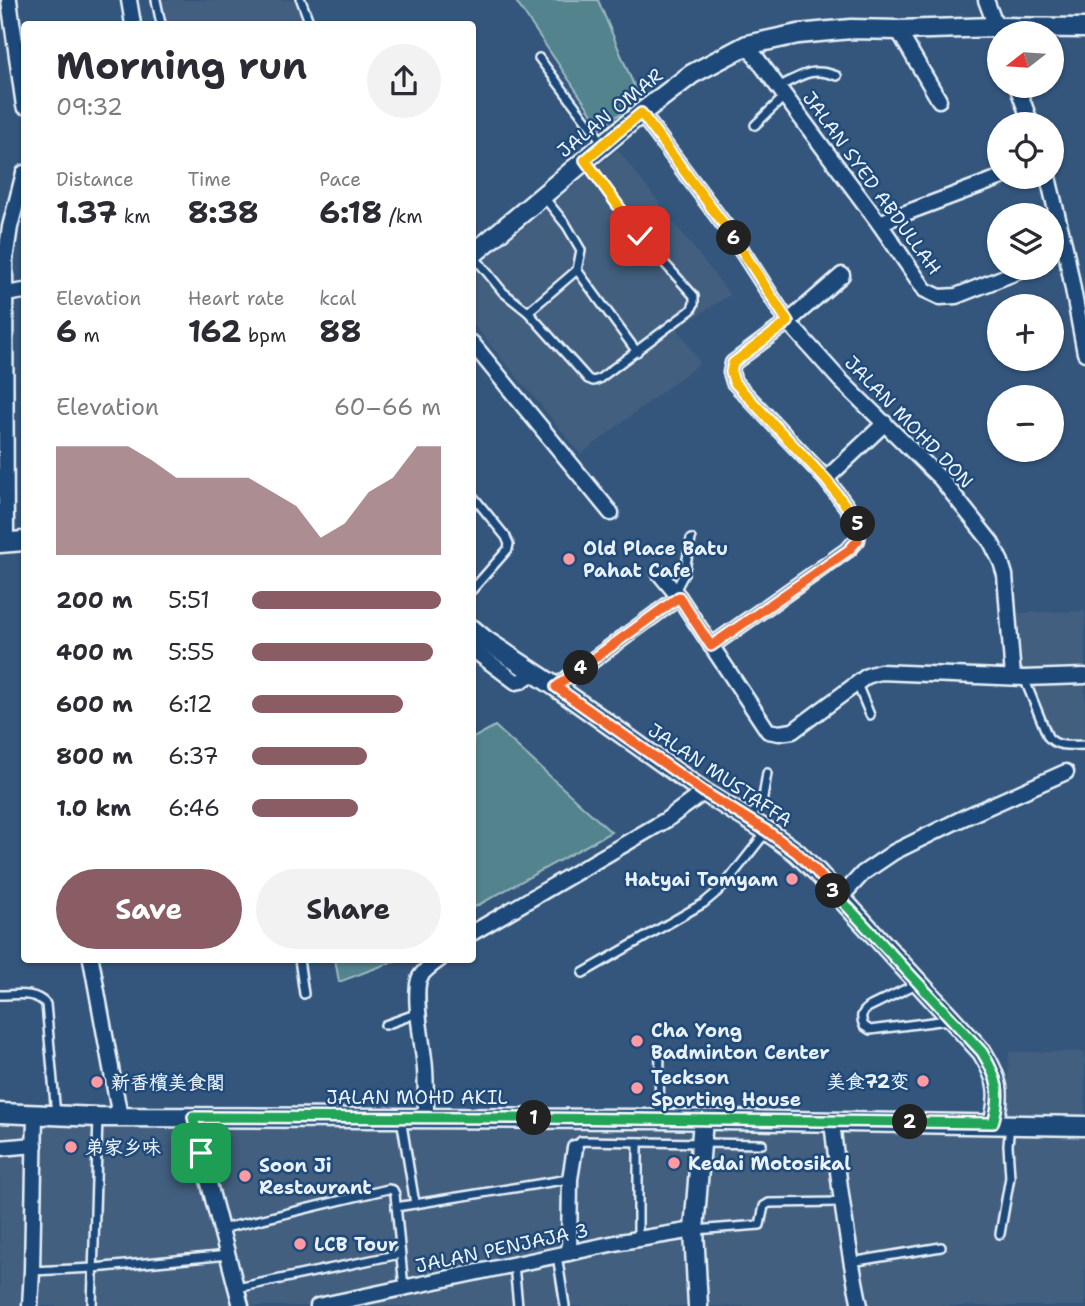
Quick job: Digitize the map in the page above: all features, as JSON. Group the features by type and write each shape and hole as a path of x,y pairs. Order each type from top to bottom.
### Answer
{"street":[{"path":"9,0 21,85"},
{"path":"129,0 132,21"},
{"path":"986,0 994,21"},
{"name":"JALAN OMAR","path":"1064,29 1085,28"},
{"name":"JALAN OMAR","path":"476,252 641,113 692,75 747,45 798,34 851,29 987,31"},
{"path":"898,30 939,100"},
{"name":"JALAN SYED ABDULLAH","path":"747,45 879,223 925,290 940,297 956,296 997,280"},
{"name":"JALAN MOHD DON","path":"641,113 731,234 788,322 840,380 942,479 991,542 1006,575 1018,678"},
{"path":"21,183 5,260 3,543 21,541"},
{"path":"879,223 987,183"},
{"path":"1051,189 1085,353"},
{"path":"711,646 849,550 858,540 859,526 853,515 826,480 734,382 731,372 733,363 788,322 842,275"},
{"path":"6,294 21,292"},
{"path":"476,348 611,513"},
{"path":"826,480 886,423"},
{"path":"659,573 677,594 768,731 793,731 867,676 880,672 1018,678 1085,676"},
{"path":"556,687 677,594"},
{"name":"JALAN MUSTAFFA","path":"476,641 556,687 704,792 796,852 982,1052 992,1068 998,1089 1001,1123"},
{"path":"840,898 863,873 894,852 1066,772"},
{"path":"476,931 666,820 704,792"},
{"path":"93,963 120,1117"},
{"path":"426,1118 425,1068 418,992 420,978 434,963"},
{"name":"JALAN MOHD AKIL","path":"0,1113 98,1117 659,1119 1085,1126"},
{"path":"30,1306 35,1114"},
{"path":"193,1117 241,1306"},
{"path":"698,1306 694,1230 703,1120"},
{"path":"832,1122 850,1262 860,1306"},
{"path":"0,1148 35,1145"},
{"path":"563,1254 575,1148"},
{"name":"JALAN PENJAJA 3","path":"318,1306 563,1254 694,1230"}],"lane":[{"path":"156,0 160,21"},
{"path":"301,0 309,21"},
{"path":"539,58 603,144"},
{"path":"755,125 782,91 814,72 823,71 837,76"},
{"path":"476,258 503,292 528,312 588,379 593,381 637,352 691,310 694,296 640,236 585,160"},
{"path":"528,312 577,270 581,250 567,226 543,196"},
{"path":"577,270 637,352"},
{"path":"476,500 509,544 508,549 476,585"},
{"path":"677,594 683,579 691,539"},
{"path":"1018,678 1053,743 1061,746 1085,745"},
{"path":"858,684 870,715"},
{"path":"749,820 763,798 767,773"},
{"path":"583,973 704,903 723,887 767,831"},
{"path":"300,963 304,993"},
{"path":"919,983 869,1007 861,1018 864,1026 870,1030 952,1019"},
{"path":"0,995 33,995 46,1004 57,1115"},
{"path":"385,1025 419,1012"},
{"path":"659,1119 660,1051"},
{"path":"92,1306 98,1117"},
{"path":"401,1118 415,1204"},
{"path":"1000,1234 1010,1177 1008,1145 1001,1123"},
{"path":"575,1148 582,1141 762,1144"},
{"path":"638,1142 638,1239"},
{"path":"396,1207 570,1179"},
{"path":"221,1230 388,1189 393,1190 404,1289"},
{"path":"694,1230 760,1225 764,1206 769,1203 841,1202"},
{"path":"850,1262 941,1247"},
{"path":"236,1289 400,1254"},
{"path":"563,1254 565,1306"},
{"path":"32,1271 228,1255"},
{"path":"514,1265 518,1306"}],"shaded area":[{"path":"153,0 304,0 311,21 157,21"},
{"path":"618,150 730,295 677,328 700,363 581,454 476,328 476,264"},
{"path":"1085,611 1085,748 1061,748 1050,744 1044,738 1022,681 1017,613"},
{"path":"1009,1052 1085,1052 1085,1118 1007,1114"},
{"path":"0,1122 694,1127 691,1306 0,1306"},
{"path":"709,1128 829,1129 855,1306 705,1306 702,1221"},
{"path":"838,1129 1085,1133 1085,1306 864,1306"}],"green space":[{"path":"515,0 598,0 640,100 601,127"},
{"path":"495,726 611,832 476,906 476,736"},
{"path":"336,963 389,963 339,982"}],"place":[{"name":"Old Place Batu Pahat Cafe","path":"569,559"},
{"name":"Hatyai Tomyam","path":"792,879"},
{"name":"Cha Yong Badminton Center","path":"637,1041"},
{"name":"美食72变","path":"923,1081"},
{"name":"新香檳美食閣","path":"97,1082"},
{"name":"Teckson Sporting House","path":"637,1088"},
{"name":"弟家乡味","path":"71,1147"},
{"name":"Kedai Motosikal","path":"674,1163"},
{"name":"Soon Ji Restaurant","path":"245,1176"},
{"name":"LCB Tour","path":"300,1244"}],"route":[{"path":"201,1153 193,1117 993,1123 998,1105 998,1089 992,1068 982,1052 817,872 796,852 767,831 704,792 556,687 679,597 711,646 849,550 858,540 859,526 826,480 734,382 731,372 733,363 788,322 731,234 641,113 585,160 640,236"}]}
